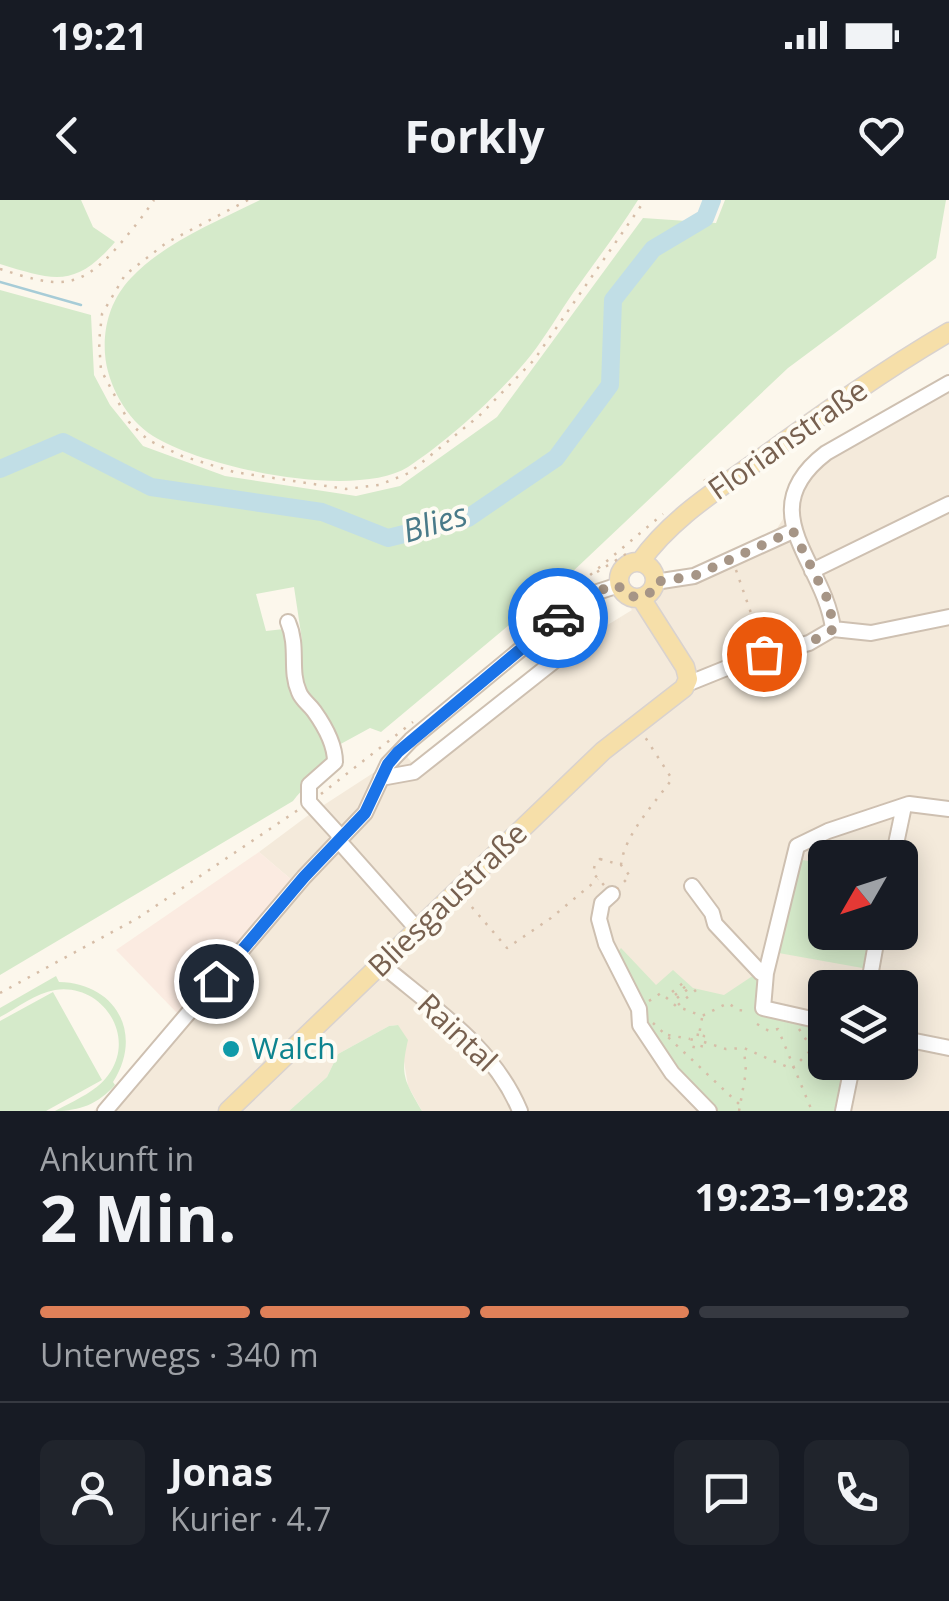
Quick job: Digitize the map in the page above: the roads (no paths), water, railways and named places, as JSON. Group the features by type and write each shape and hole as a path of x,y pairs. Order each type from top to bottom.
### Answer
{"main road":[{"name":"Florianstraße","path":"640,562 688,511 858,389 949,332"},
{"path":"640,562 650,567 655,582 651,592 641,598 625,595 618,585 623,568 640,562"},
{"path":"641,598 678,656 681,690"},
{"name":"Bliesgaustraße","path":"228,1111 604,750 681,690"}],"street":[{"path":"949,383 808,468 795,494 793,531 828,600 834,629 870,633 949,616"},
{"path":"812,571 949,504"},
{"path":"655,582 694,576 793,531"},
{"path":"104,1111 365,813 388,764 411,740 586,596 618,585"},
{"path":"381,778 414,772 577,644 578,638 560,616"},
{"path":"288,622 296,640 295,680 300,696 316,713 335,751 335,762 309,785 309,802 417,930"},
{"name":"Bliesgaustraße","path":"681,690 749,659 809,643 834,629"},
{"path":"808,1018 763,1008 764,973 798,846 828,831 904,806 949,810"},
{"path":"897,840 904,806"},
{"path":"692,886 712,913 715,924 764,973"},
{"path":"612,894 602,903 599,919 606,944 638,1009 640,1024 672,1073 709,1111"},
{"name":"Raintal","path":"381,964 485,1054 506,1082 520,1111"},
{"path":"918,1042 949,1048"},
{"path":"843,1111 849,1080"}],"waterway":[{"name":"Blies","path":"0,469 63,442 151,487 322,512 388,538 468,518 556,458 610,385 613,300 653,249 705,218 712,200"},
{"path":"0,282 81,305"}],"place":[{"name":"Walch","path":"231,1049"}]}
